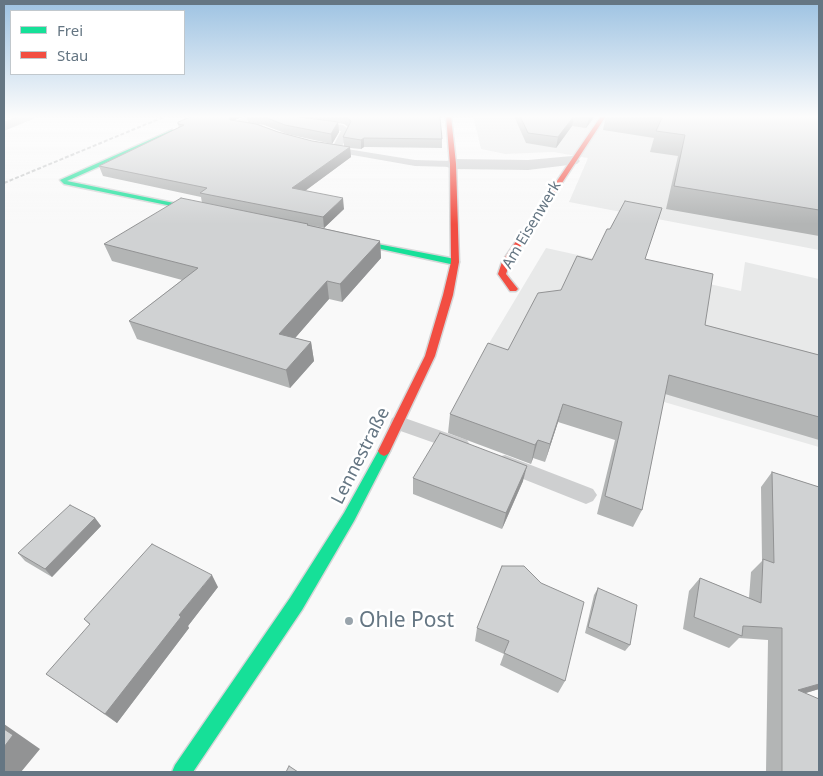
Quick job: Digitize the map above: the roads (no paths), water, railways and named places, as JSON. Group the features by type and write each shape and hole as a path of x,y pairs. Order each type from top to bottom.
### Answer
{"street":[{"path":"126,152 63,180 64,182 220,214"},
{"name":"Lennestraße","path":"182,772 296,604 349,517 399,423 430,356 448,295 455,262 451,152"},
{"name":"Am Eisenwerk","path":"513,289 502,274 506,262 578,152"},
{"name":"Am Eisenwerk","path":"453,164 528,165 572,161"},
{"path":"328,236 455,262"}],"lane":[{"path":"349,152 415,163 453,164"},
{"path":"399,423 586,495"}],"railway":[{"path":"4,183 78,152"}],"place":[{"name":"Ohle Post","path":"349,621"}]}
